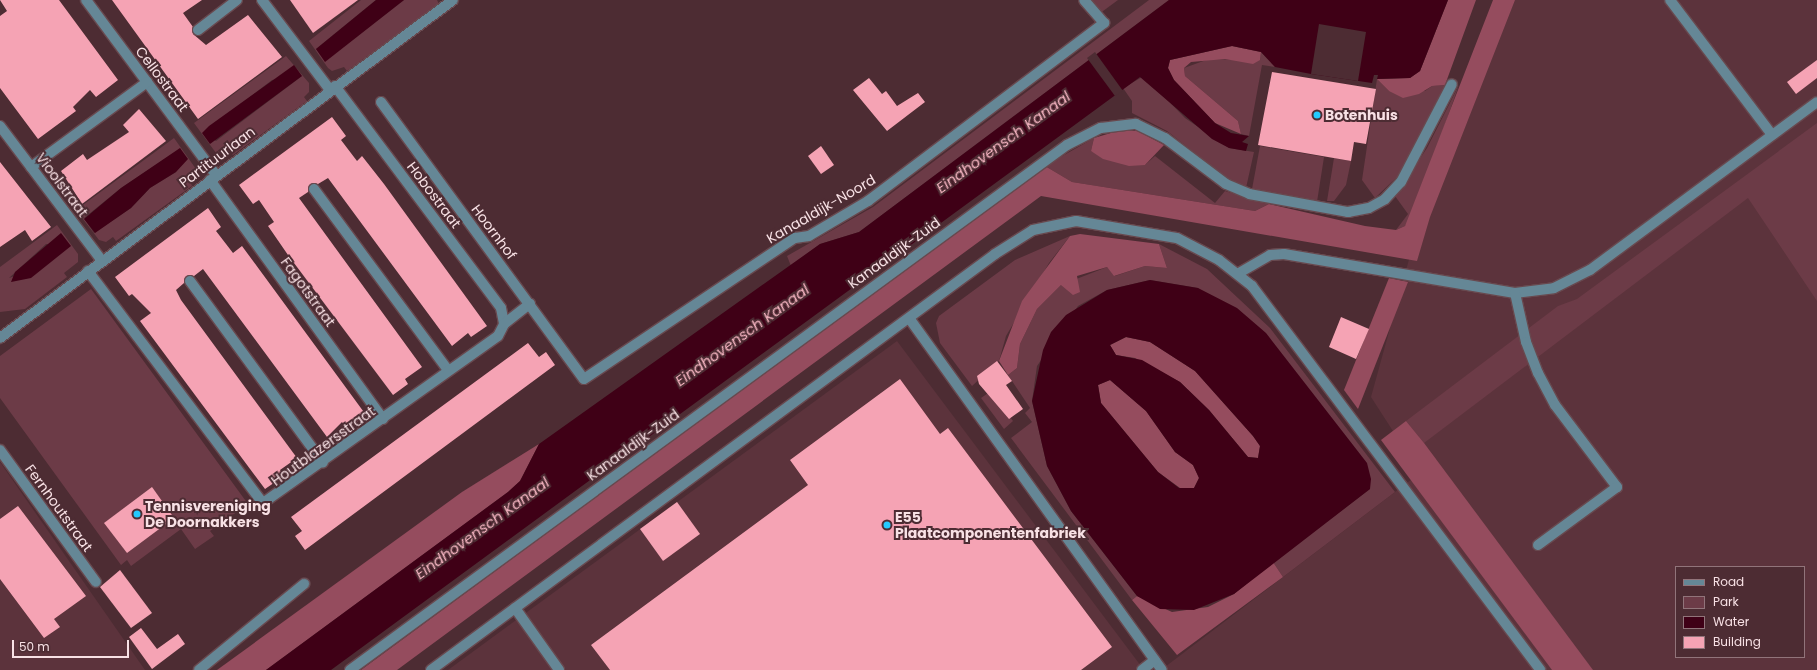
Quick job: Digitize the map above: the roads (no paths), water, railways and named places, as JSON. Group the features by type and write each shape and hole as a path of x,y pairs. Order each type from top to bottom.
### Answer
{"street":[{"name":"Cellostraat","path":"86,0 148,82 213,178"},
{"path":"198,30 237,0"},
{"path":"262,0 332,88"},
{"name":"Partituurlaan","path":"0,338 332,88 453,0"},
{"name":"Kanaaldijk-Noord","path":"584,379 795,238 809,236 868,201 1104,23 1084,0"},
{"path":"1670,0 1772,135"},
{"path":"31,167 148,82"},
{"name":"Kanaaldijk-Zuid","path":"350,670 1067,145 1101,128 1136,124 1164,138 1226,184 1249,194 1348,212 1369,208 1385,199 1402,182 1452,84"},
{"name":"Hobostraat","path":"332,88 501,308 504,324"},
{"name":"Hoornhof","path":"381,102 584,379"},
{"path":"1239,274 1270,255 1284,254 1515,293 1554,288 1590,270 1817,102"},
{"name":"Vioolstraat","path":"0,126 102,261"},
{"name":"Fagotstraat","path":"213,178 383,419"},
{"path":"314,190 448,370"},
{"path":"431,670 1020,237 1050,225 1076,221 1177,238 1239,274 1272,311 1540,670"},
{"name":"Houtblazersstraat","path":"88,271 255,496 263,503 274,499 448,370 498,336 504,324 530,304"},
{"path":"190,281 323,463"},
{"path":"1515,293 1526,342 1538,373 1556,405 1617,487 1538,545"},
{"path":"909,318 1162,670"},
{"name":"Fernhoutstraat","path":"0,450 96,582"},
{"path":"199,670 304,584"},
{"path":"515,608 559,670"},
{"path":"1142,670 1155,660"}],"water":[{"path":"376,0 404,0 325,62 316,49"},
{"name":"Eindhovensch Kanaal","path":"1169,0 1448,0 1420,71 1410,78 1377,79 1378,75 1374,75 1372,83 1311,74 1275,67 1261,52 1232,46 1170,60 1168,68 1174,80 1215,123 1231,133 1249,136 1242,142 1248,144 1246,151 1229,148 1212,139 1140,77 331,670 266,670 508,492 520,481 539,444 820,244 859,232"},
{"path":"294,65 302,76 210,144 202,133 209,126"},
{"path":"180,148 188,159 176,172 150,188 131,208 95,233 84,219 121,188"},
{"path":"61,233 71,246 31,278 11,282 15,272"},
{"path":"1150,280 1198,288 1237,308 1266,333 1367,463 1371,479 1370,489 1234,594 1194,610 1160,609 1137,596 1071,511 1047,466 1032,401 1043,350 1051,332 1066,315 1107,290","holes":["1126,337 1150,342 1195,371 1253,436 1260,446 1258,458 1248,457 1209,410 1180,382 1142,360 1116,355 1110,345","1110,380 1146,411 1175,452 1193,465 1199,478 1194,488 1179,488 1158,472 1101,403 1098,385"]}],"place":[{"name":"Botenhuis","path":"1317,115"},
{"name":"Tennisvereniging De Doornakkers","path":"137,514"},
{"name":"E55 Plaatcomponentenfabriek","path":"887,525"}]}
